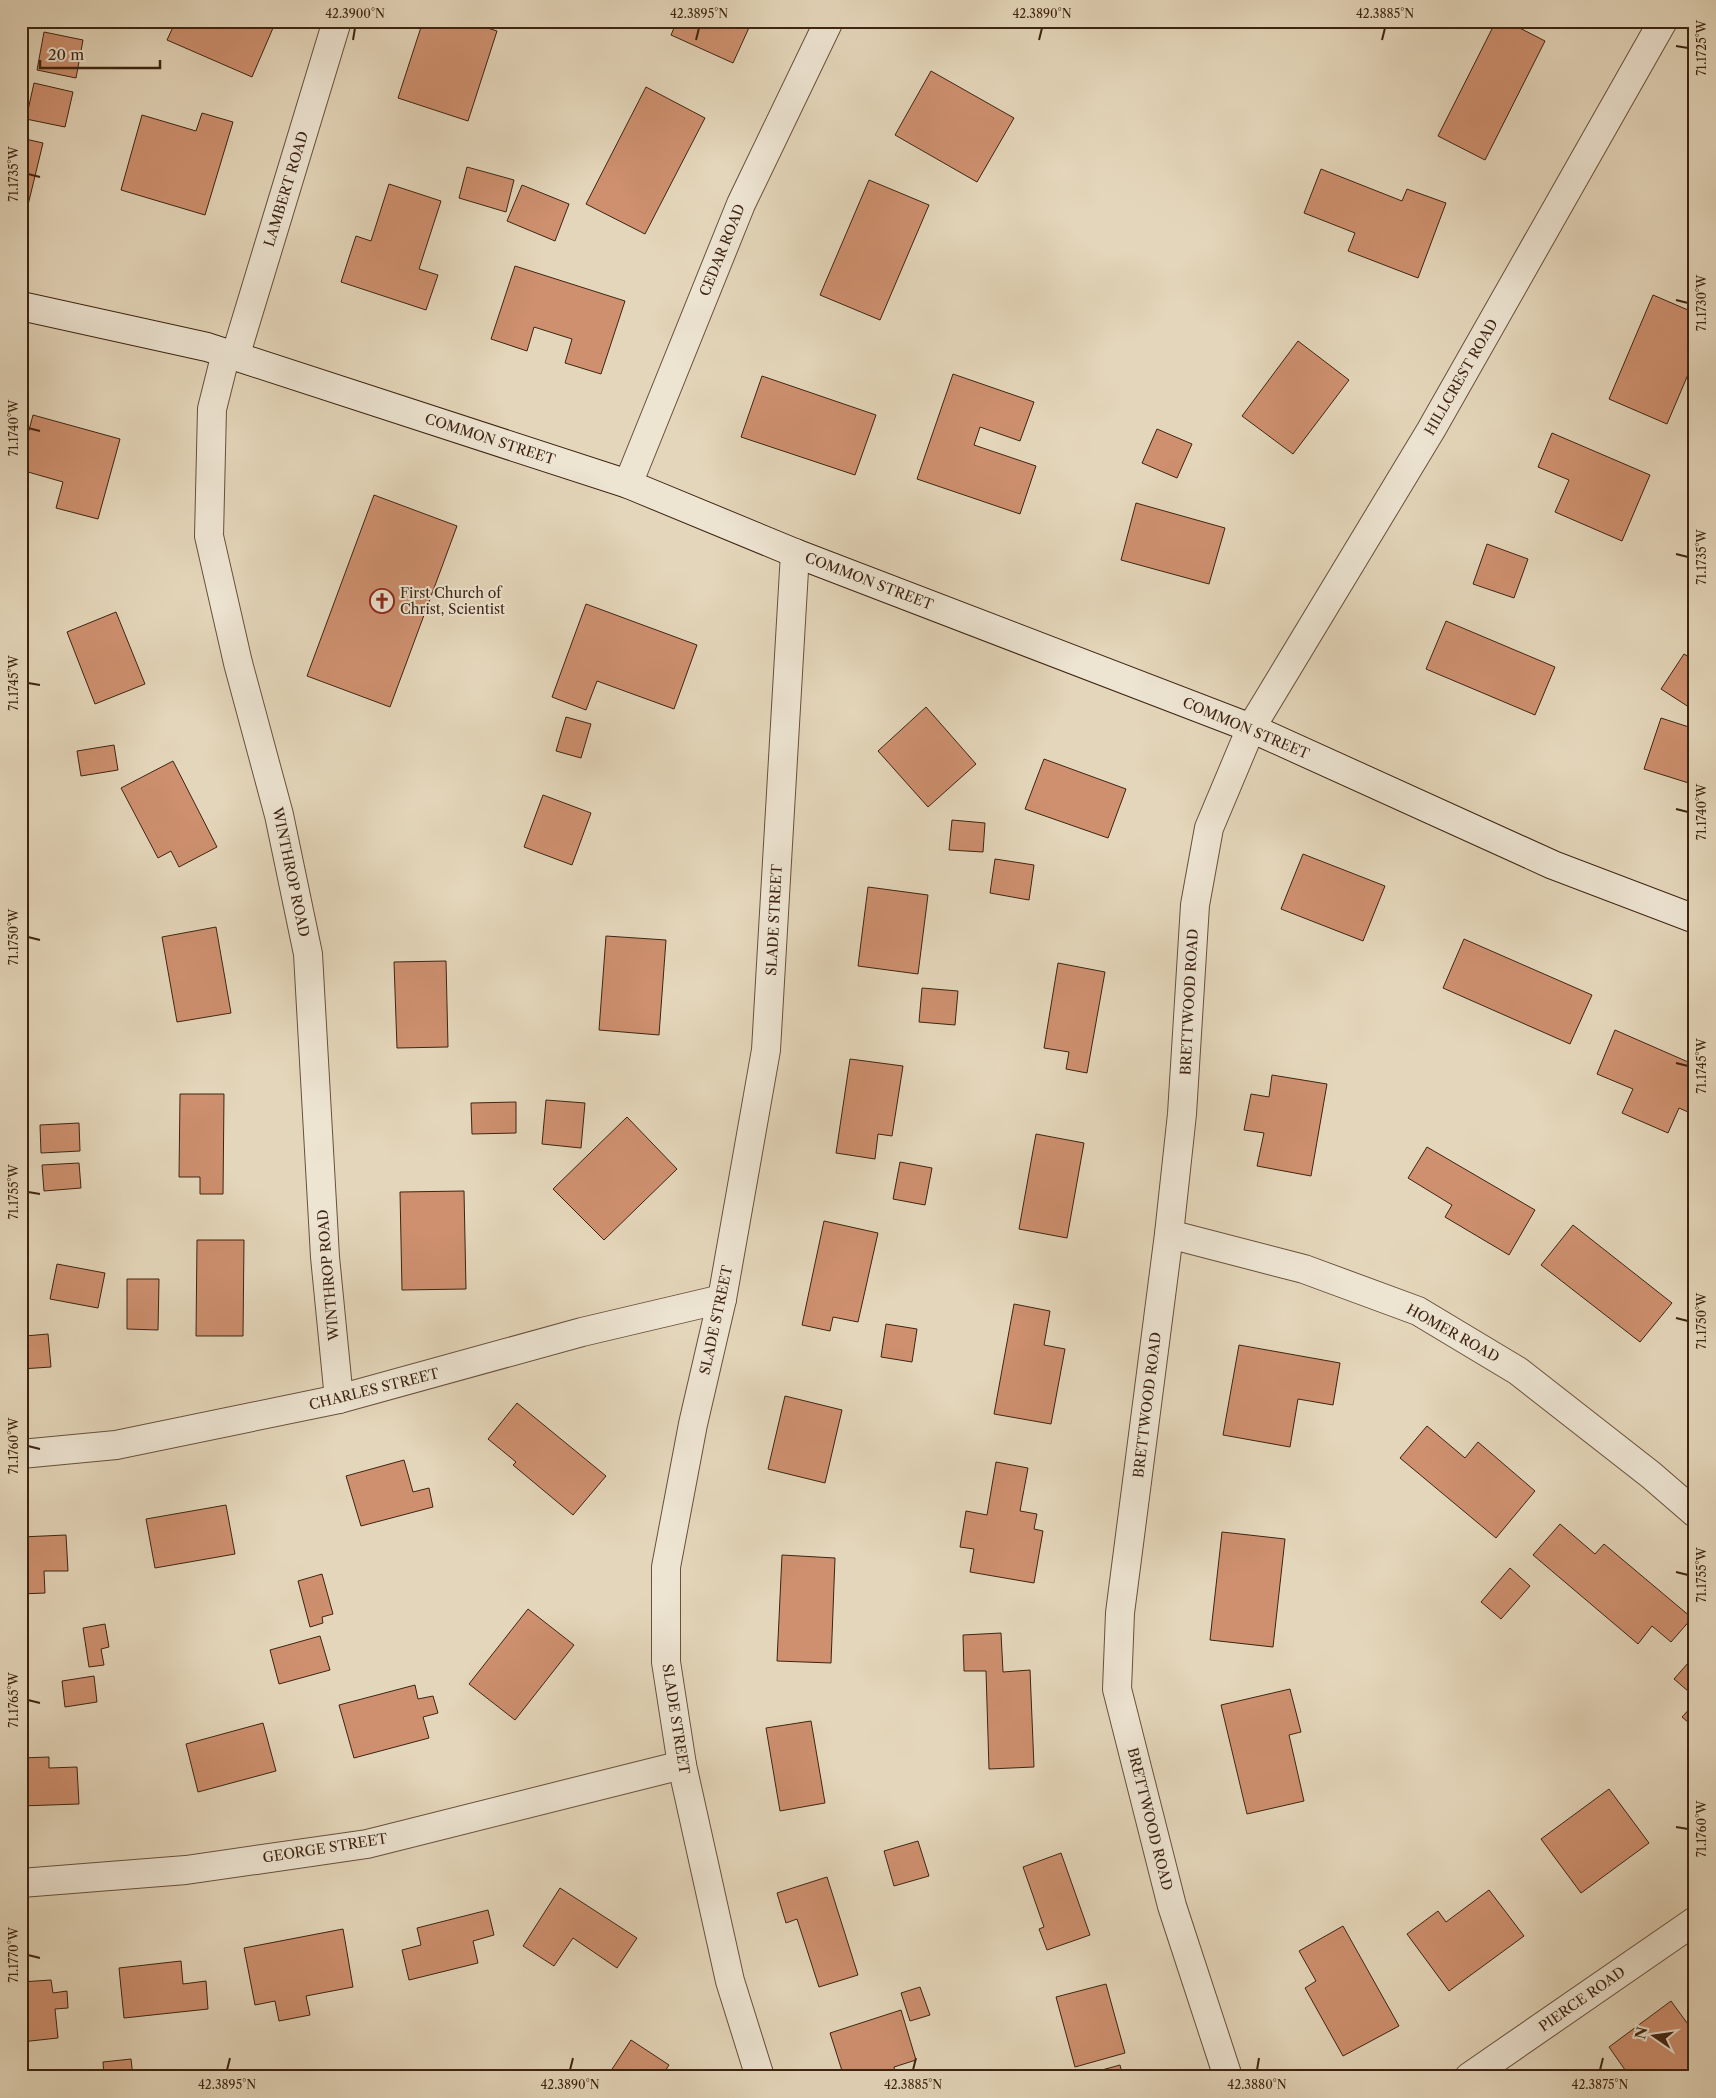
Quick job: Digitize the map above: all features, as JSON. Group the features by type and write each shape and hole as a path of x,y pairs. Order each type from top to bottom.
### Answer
{"street":[{"name":"LAMBERT ROAD","path":"230,355 337,21"},
{"name":"CEDAR ROAD","path":"628,484 741,204 829,21"},
{"name":"HILLCREST ROAD","path":"1251,728 1431,430 1663,21"},
{"name":"COMMON STREET","path":"21,306 126,328 230,355 628,484 795,552 1251,728 1554,865 1695,919"},
{"name":"WINTHROP ROAD","path":"230,355 212,409 209,536 238,663 279,815 308,954 325,1257 339,1399"},
{"name":"SLADE STREET","path":"760,2077 730,1981 682,1765 666,1662 666,1568 693,1424 722,1300 766,1050 795,552"},
{"name":"BRETTWOOD ROAD","path":"1228,2077 1172,1906 1117,1689 1120,1613 1169,1234 1182,1114 1195,905 1209,828 1251,728"},
{"name":"HOMER ROAD","path":"1169,1234 1304,1269 1418,1311 1518,1371 1651,1475 1695,1513"},
{"name":"CHARLES STREET","path":"21,1454 116,1446 339,1399 582,1332 722,1300"},
{"name":"GEORGE STREET","path":"21,1883 186,1870 366,1844 682,1765"},
{"name":"PIERCE ROAD","path":"1468,2077 1695,1921"}],"building":[{"path":"160,21 276,21 252,77 167,40 173,27"},
{"path":"423,21 466,21 497,31 468,121 398,98"},
{"path":"677,21 752,21 733,63 671,35"},
{"path":"1496,21 1506,21 1545,41 1485,160 1438,136"},
{"path":"44,32 83,40 76,78 37,70"},
{"path":"931,71 1014,118 977,182 895,135"},
{"path":"34,83 73,92 65,127 26,119"},
{"path":"646,87 705,118 645,234 586,204"},
{"path":"202,113 233,122 205,215 121,190 142,115 196,131"},
{"path":"21,138 43,143 28,205 21,203"},
{"path":"467,167 514,180 506,212 459,198"},
{"path":"1321,169 1402,201 1407,189 1446,203 1418,278 1348,251 1355,233 1304,213"},
{"path":"869,180 929,205 880,320 820,295"},
{"path":"389,184 441,201 419,269 438,275 426,310 341,282 356,236 371,241"},
{"path":"522,185 569,204 555,241 507,221"},
{"path":"515,266 625,301 601,374 565,363 572,339 534,327 527,351 491,339"},
{"path":"1653,295 1695,313 1695,358 1667,424 1609,399"},
{"path":"1298,341 1349,380 1293,454 1242,416"},
{"path":"953,374 1034,402 1020,441 980,427 974,445 1036,466 1020,514 917,479"},
{"path":"762,376 876,415 855,475 741,437"},
{"path":"33,415 120,439 98,519 56,508 63,482 21,470 21,460"},
{"path":"1157,429 1192,444 1177,478 1142,463"},
{"path":"1552,433 1650,475 1622,541 1555,512 1569,480 1538,467"},
{"name":"First Church of Christ, Scientist","path":"374,495 457,526 390,707 307,676"},
{"path":"1136,503 1225,528 1209,584 1121,560"},
{"path":"1487,544 1528,559 1514,598 1473,584"},
{"path":"586,604 697,645 674,709 597,681 586,710 552,697"},
{"path":"116,612 145,684 95,704 67,632"},
{"path":"1446,621 1555,667 1535,715 1426,669"},
{"path":"1684,654 1695,661 1695,711 1661,689"},
{"path":"926,707 976,764 928,807 878,751"},
{"path":"566,717 591,724 581,758 556,751"},
{"path":"1661,718 1695,729 1695,785 1644,769"},
{"path":"114,745 118,770 81,776 77,751"},
{"path":"1044,759 1126,789 1108,838 1025,809"},
{"path":"173,761 217,847 179,867 171,851 158,858 121,788"},
{"path":"543,795 591,813 572,865 524,847"},
{"path":"952,820 985,823 983,852 949,850"},
{"path":"1303,854 1385,886 1363,941 1281,909"},
{"path":"995,859 1034,865 1029,900 990,893"},
{"path":"868,887 928,895 918,974 858,966"},
{"path":"216,927 231,1013 177,1022 162,937"},
{"path":"606,936 666,940 659,1035 599,1030"},
{"path":"1464,939 1592,995 1570,1044 1443,988"},
{"path":"446,961 448,1047 397,1048 394,962"},
{"path":"1058,963 1105,972 1087,1073 1066,1069 1069,1052 1044,1048"},
{"path":"922,988 958,991 955,1025 919,1022"},
{"path":"1615,1030 1695,1065 1695,1115 1679,1108 1668,1133 1622,1113 1633,1089 1597,1074"},
{"path":"850,1059 903,1066 892,1136 878,1134 875,1159 836,1153"},
{"path":"1272,1075 1327,1084 1311,1176 1257,1166 1264,1133 1244,1130 1251,1094 1269,1097"},
{"path":"180,1094 224,1094 223,1194 200,1194 200,1177 179,1177"},
{"path":"546,1100 585,1103 581,1148 542,1144"},
{"path":"516,1102 516,1133 472,1134 471,1103"},
{"path":"627,1117 677,1169 604,1240 553,1189"},
{"path":"79,1123 80,1151 41,1153 40,1125"},
{"path":"1036,1134 1084,1143 1067,1238 1019,1229"},
{"path":"1427,1147 1535,1210 1509,1255 1445,1217 1452,1205 1408,1178"},
{"path":"900,1162 932,1168 925,1205 893,1199"},
{"path":"79,1163 81,1188 44,1191 42,1165"},
{"path":"21,1184 23,1184 21,1252"},
{"path":"464,1191 466,1289 402,1290 400,1192"},
{"path":"824,1221 878,1233 858,1322 833,1317 830,1331 802,1325"},
{"path":"1573,1225 1672,1303 1640,1342 1541,1265"},
{"path":"197,1240 244,1240 243,1336 196,1336"},
{"path":"57,1264 105,1273 98,1308 50,1299"},
{"path":"127,1279 159,1279 158,1330 127,1329"},
{"path":"1014,1304 1050,1311 1044,1345 1065,1349 1051,1424 994,1414"},
{"path":"21,1324 25,1324 25,1336 48,1334 51,1367 21,1369"},
{"path":"886,1324 917,1329 912,1362 881,1357"},
{"path":"1239,1345 1340,1363 1333,1405 1298,1399 1290,1447 1223,1435"},
{"path":"785,1396 842,1410 825,1483 768,1469"},
{"path":"517,1403 606,1476 573,1515 513,1465 516,1462 488,1439"},
{"path":"1427,1426 1465,1458 1478,1442 1535,1491 1496,1538 1400,1458"},
{"path":"404,1460 413,1492 429,1488 433,1507 361,1526 346,1476"},
{"path":"996,1462 1028,1468 1020,1511 1037,1514 1034,1529 1043,1531 1034,1583 970,1572 974,1549 960,1547 966,1511 987,1515"},
{"path":"226,1505 235,1554 155,1568 146,1519"},
{"path":"1560,1524 1595,1554 1604,1544 1692,1618 1671,1642 1652,1626 1638,1644 1533,1555"},
{"path":"1222,1532 1285,1539 1273,1647 1210,1640"},
{"path":"66,1535 68,1571 44,1571 45,1593 21,1594 21,1537"},
{"path":"782,1555 835,1558 831,1663 777,1661"},
{"path":"1510,1568 1530,1586 1501,1619 1481,1602"},
{"path":"322,1574 333,1614 322,1617 323,1623 310,1627 298,1581"},
{"path":"528,1609 574,1645 515,1720 469,1684"},
{"path":"105,1624 109,1647 101,1649 104,1665 89,1667 83,1628"},
{"path":"1001,1633 1003,1672 1030,1670 1034,1767 989,1769 986,1671 964,1671 963,1635"},
{"path":"320,1636 330,1670 279,1684 270,1650"},
{"path":"1695,1655 1695,1697 1674,1679"},
{"path":"94,1676 97,1702 65,1707 62,1681"},
{"path":"415,1685 418,1699 433,1696 438,1713 423,1717 429,1738 354,1758 339,1705"},
{"path":"1290,1689 1301,1732 1289,1735 1304,1801 1247,1814 1221,1705"},
{"path":"1695,1703 1695,1728 1682,1717"},
{"path":"811,1721 825,1803 780,1811 766,1728"},
{"path":"263,1723 276,1771 198,1792 186,1744"},
{"path":"49,1757 49,1768 77,1767 79,1804 21,1806 21,1758"},
{"path":"1609,1789 1649,1843 1581,1893 1541,1839"},
{"path":"918,1841 929,1876 894,1886 884,1851"},
{"path":"1061,1853 1090,1935 1047,1950 1039,1929 1044,1927 1023,1867"},
{"path":"827,1877 858,1975 819,1987 797,1919 786,1923 777,1893"},
{"path":"560,1888 637,1938 617,1968 573,1938 554,1966 523,1946"},
{"path":"1489,1890 1524,1936 1449,1991 1407,1934 1438,1911 1446,1922"},
{"path":"488,1910 494,1935 473,1941 478,1963 409,1980 402,1950 421,1945 417,1928"},
{"path":"1343,1926 1399,2026 1343,2056 1305,1988 1316,1981 1299,1951"},
{"path":"343,1929 353,1987 306,1996 310,2015 279,2021 275,2001 255,2005 244,1948"},
{"path":"181,1961 183,1984 206,1981 208,2009 124,2018 119,1968"},
{"path":"51,1980 53,1993 67,1991 68,2008 55,2009 58,2038 21,2042 21,1982"},
{"path":"1106,1984 1125,2053 1075,2067 1056,1997"},
{"path":"920,1987 930,2015 910,2021 901,1993"},
{"path":"1671,2001 1690,2027 1695,2023 1695,2077 1630,2077 1609,2047"},
{"path":"901,2010 916,2060 894,2067 896,2077 844,2077 830,2033"},
{"path":"631,2040 669,2065 661,2077 607,2077"},
{"path":"131,2059 133,2077 104,2077 103,2062"},
{"path":"1120,2065 1123,2077 1080,2077 1080,2076"},
{"path":"424,2070 426,2077 402,2077 402,2076"},
{"path":"36,2071 37,2077 21,2077 21,2073"}],"place":[{"name":"First Church of Christ, Scientist","path":"382,601"}]}
